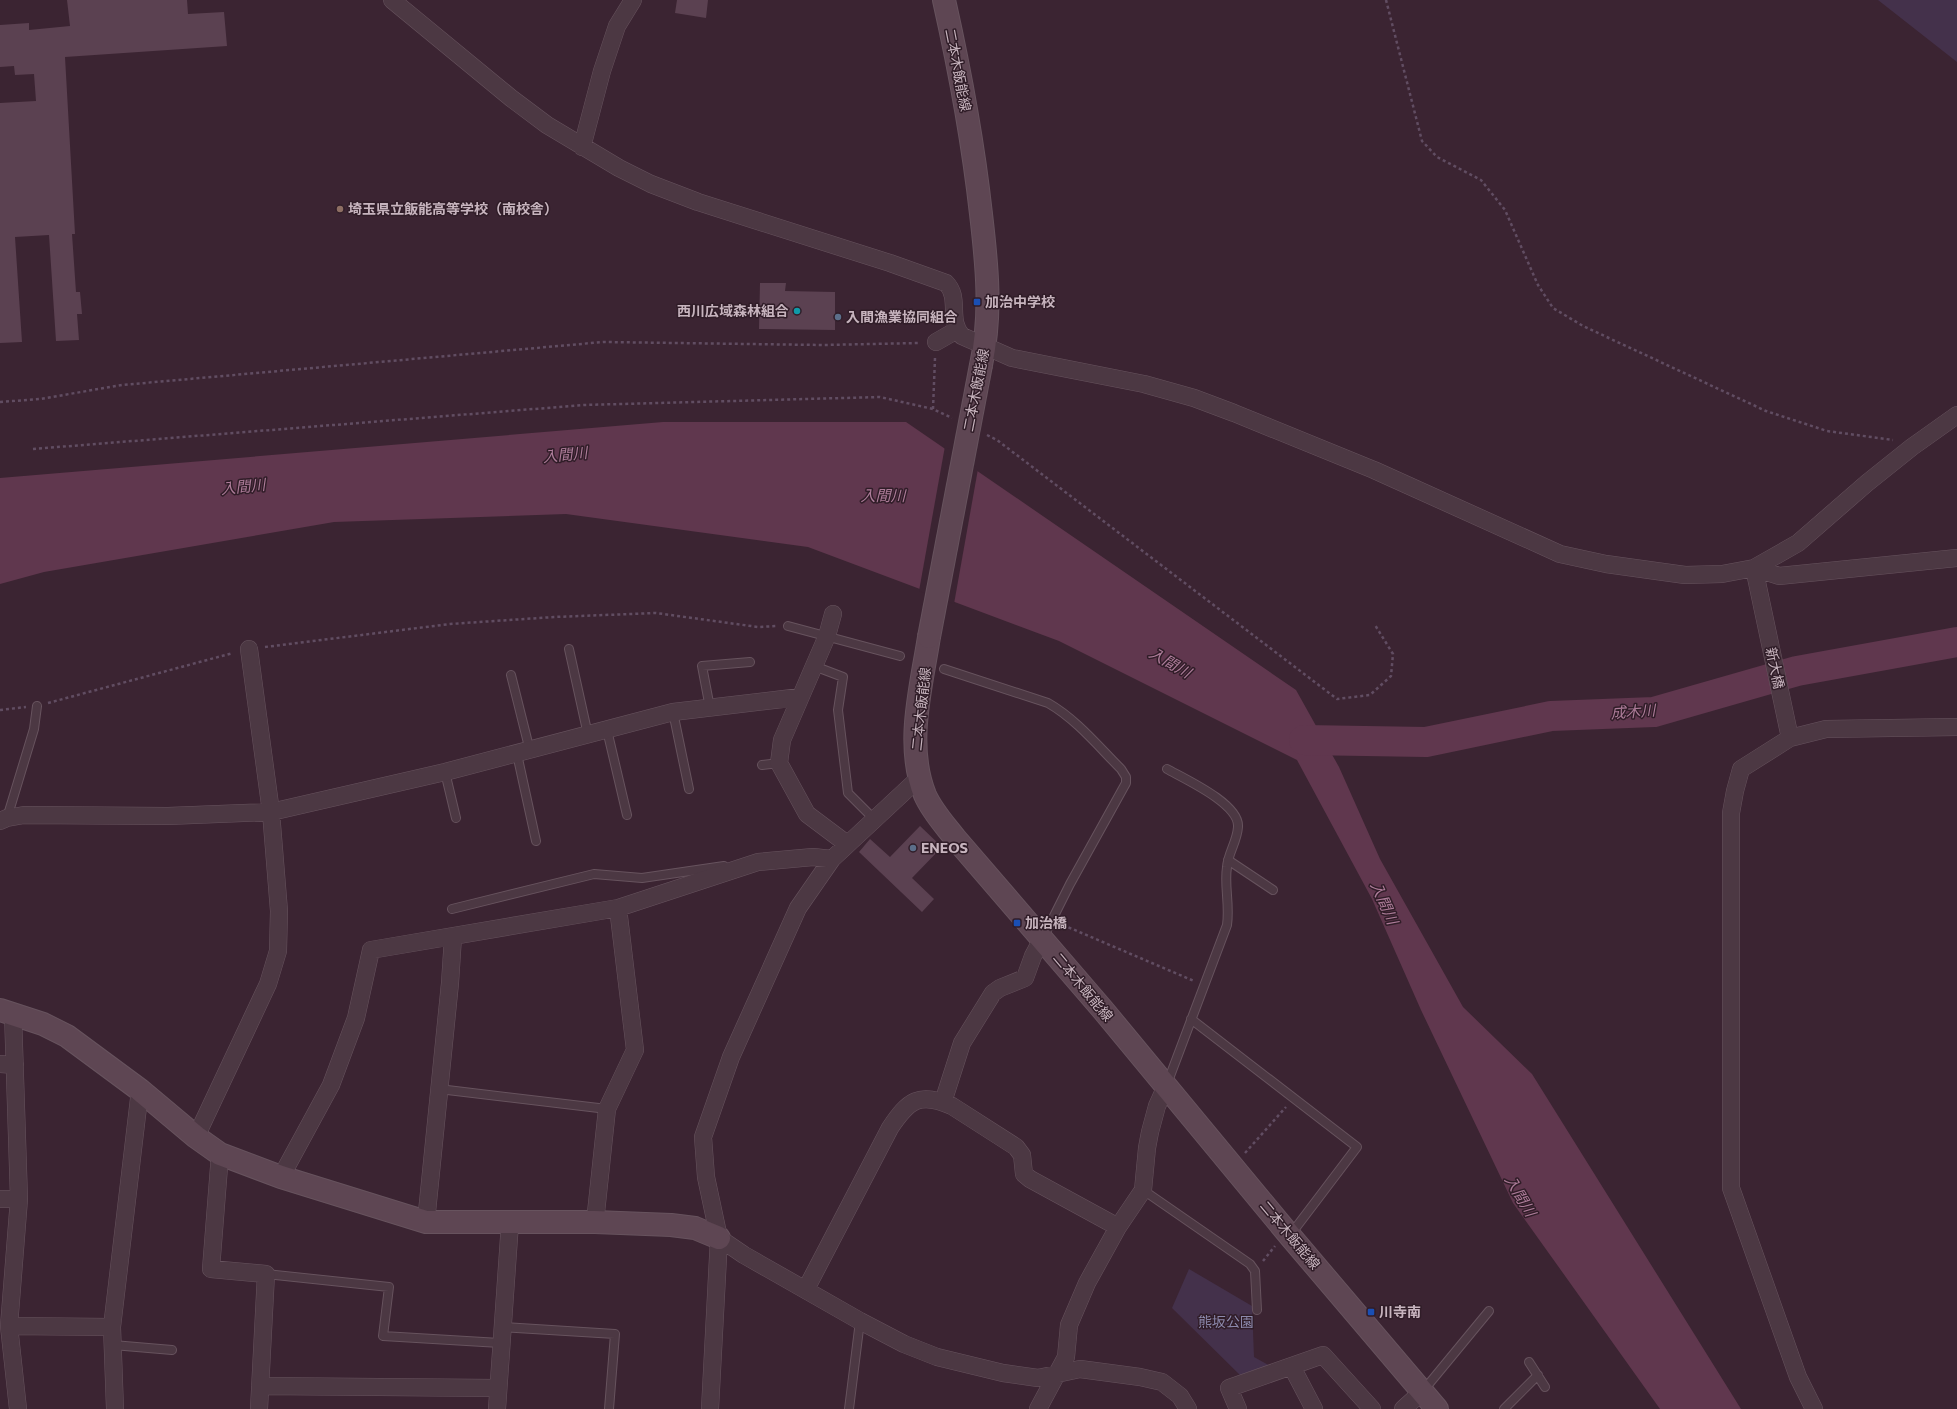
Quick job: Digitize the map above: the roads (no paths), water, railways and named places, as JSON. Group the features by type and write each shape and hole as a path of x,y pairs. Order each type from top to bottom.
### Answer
{"main road":[{"name":"二本木飯能線","path":"944,0 963,89 978,187 988,277 988,330 929,637 916,732 915,754 919,778 934,811 955,838 1047,930 1166,1086 1288,1233 1423,1391 1436,1409"},
{"path":"6,1012 43,1024 67,1036 140,1090 196,1137 220,1154 281,1177 426,1222 595,1222 671,1225 695,1228 719,1238"}],"street":[{"path":"392,0 511,98 582,147 651,184 698,202 890,263 946,283 953,294 954,322 957,330 983,355 1012,358 1144,384 1207,403 1374,470 1560,554 1606,564 1685,575 1722,574 1754,568 1798,543 1912,446 1957,415"},
{"path":"582,147 602,71 618,26 633,0"},
{"path":"936,342 957,330"},
{"path":"1754,568 1779,576 1957,558"},
{"name":"新大橋","path":"1754,568 1790,738"},
{"path":"833,614 827,636 782,740 780,763 807,814 847,844"},
{"path":"196,1137 268,984 278,951 279,911 271,812 249,649"},
{"path":"4,820 24,815 168,816 271,812 445,772 674,712 800,698"},
{"path":"1814,1409 1798,1377 1731,1188 1732,813 1735,791 1741,769 1752,760 1767,753 1790,738 1826,729 1957,727"},
{"path":"710,1409 719,1238 706,1177 703,1137 731,1057 798,908 832,859 919,778"},
{"path":"281,1177 331,1085 356,1018 372,950 618,908 758,862 813,857 832,859"},
{"path":"595,1222 607,1109 636,1050 618,908"},
{"path":"943,1102 962,1043 970,1029 993,993 1000,988 1025,978 1033,956 1047,930"},
{"path":"426,1222 450,983 453,937"},
{"path":"6,1012 8,1064 19,1199 6,1292 9,1326 8,1391 18,1409"},
{"path":"1038,1409 1066,1357 1069,1325 1074,1309 1118,1227 1144,1190 1148,1140 1158,1106 1166,1086"},
{"path":"115,1409 112,1327 140,1090"},
{"path":"806,1289 864,1177 903,1108 914,1101 928,1099 943,1102 1016,1147 1022,1154 1024,1174 1118,1227"},
{"path":"220,1154 211,1269 266,1274 259,1409"},
{"path":"0,1199 19,1199"},
{"path":"497,1409 510,1223"},
{"path":"719,1238 744,1255 860,1321 904,1344 938,1357 969,1366 1038,1378 1080,1369 1140,1377 1162,1382 1180,1396 1188,1409"},
{"path":"9,1326 112,1327"},
{"path":"1238,1409 1229,1388 1323,1355 1372,1409"},
{"path":"1292,1367 1314,1409"},
{"path":"260,1386 498,1388"},
{"path":"1403,1409 1423,1391"}],"lane":[{"path":"788,626 900,656"},
{"path":"569,649 588,735"},
{"path":"710,708 702,666 750,662"},
{"path":"814,666 843,678 838,710 848,793 874,819"},
{"path":"944,668 1048,703 1060,709 1072,719 1121,769 1126,777 1126,783 1047,930"},
{"path":"511,675 536,841"},
{"path":"4,820 34,729 37,706"},
{"path":"674,712 689,789"},
{"path":"607,730 627,815"},
{"path":"762,765 780,763"},
{"path":"1166,1086 1190,1019 1227,925 1229,911 1226,875 1228,860 1236,843 1239,824 1233,811 1208,792 1167,769"},
{"path":"445,772 456,818"},
{"path":"1228,860 1273,890"},
{"path":"452,909 594,874 642,878 758,862"},
{"path":"1190,1019 1357,1147 1288,1233"},
{"path":"439,1089 607,1109"},
{"path":"1144,1190 1250,1264 1255,1271 1257,1310"},
{"path":"266,1274 389,1287 383,1336 615,1334 609,1409"},
{"path":"1423,1391 1489,1311"},
{"path":"850,1409 860,1321"},
{"path":"112,1345 172,1350"},
{"path":"1530,1362 1545,1386"},
{"path":"1504,1409 1538,1375"}],"water":[{"name":"入間川","path":"663,422 906,422 1296,690 1339,767 1380,859 1463,1007 1532,1074 1741,1409 1660,1409 1513,1203 1421,1010 1372,899 1297,760 1059,641 808,547 566,514 334,522 44,572 0,584 0,478"}],"waterway":[{"name":"成木川","path":"1304,740 1426,742 1551,716 1654,712 1797,671 1957,642"}],"place":[{"name":"埼玉県立飯能高等学校（南校舎）","path":"340,209"},
{"name":"加治中学校","path":"977,302"},
{"name":"西川広域森林組合","path":"797,311"},
{"name":"入間漁業協同組合","path":"838,317"},
{"name":"ENEOS","path":"913,848"},
{"name":"加治橋","path":"1017,923"},
{"name":"川寺南","path":"1371,1312"}],"park label":[{"name":"熊坂公園","path":"1226,1322"}]}
